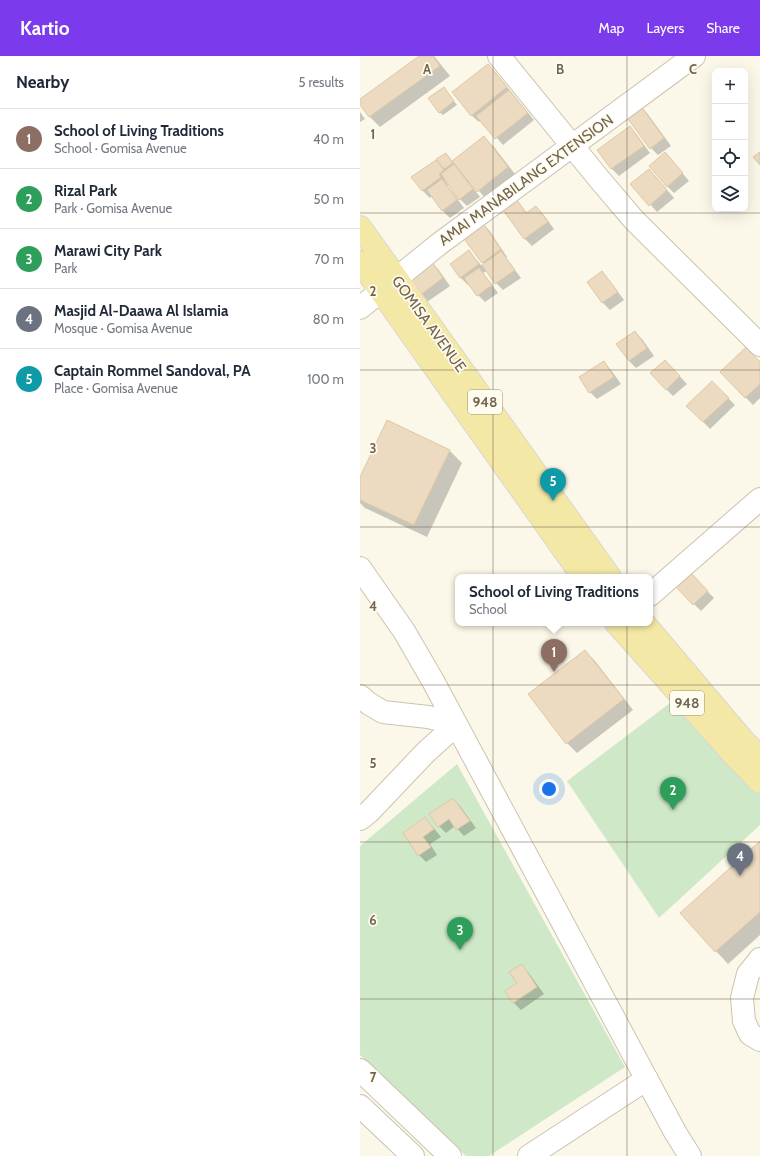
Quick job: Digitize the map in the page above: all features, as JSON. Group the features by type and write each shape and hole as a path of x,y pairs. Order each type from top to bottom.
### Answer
{"main road":[{"name":"GOMISA AVENUE","path":"360,227 388,285 581,574"},
{"name":"GOMISA AVENUE","path":"360,262 388,285 608,574"},
{"name":"948","path":"619,626 732,753 760,782"},
{"name":"948","path":"647,626 744,742 760,757"}],"street":[{"path":"499,56 634,220 760,345"},
{"name":"AMAI MANABILANG EXTENSION","path":"360,308 439,244 694,56"},
{"path":"653,592 760,499"},
{"path":"360,568 404,631 433,681 675,1132 690,1156"},
{"path":"360,696 368,703 384,712 428,717 456,725"},
{"path":"360,819 369,812 426,752 456,725"},
{"path":"760,959 748,974 742,998 744,1021 750,1034 760,1040"},
{"path":"360,1070 450,1156"},
{"path":"528,1156 647,1079"},
{"path":"360,1106 413,1156"}],"green space":[{"path":"674,700 760,794 760,825 659,918 567,781"},
{"path":"457,764 625,1067 489,1156 466,1156 360,1055 360,846"}],"building":[{"path":"419,56 433,56 440,66 369,117 360,105 360,99"},
{"path":"488,64 507,87 471,116 452,92"},
{"path":"444,87 454,101 439,113 428,98"},
{"path":"509,90 528,113 495,139 476,116"},
{"path":"640,105 664,138 650,149 625,115"},
{"path":"630,126 644,146 611,169 597,150"},
{"path":"484,136 508,167 477,192 452,161"},
{"path":"665,152 683,173 667,187 649,166"},
{"path":"760,152 760,165 753,157"},
{"path":"446,153 453,163 444,169 436,159"},
{"path":"436,160 444,170 439,174 441,177 422,191 411,177"},
{"path":"454,164 473,189 459,200 441,174"},
{"path":"649,169 667,190 649,206 630,184"},
{"path":"442,179 457,200 442,211 427,190"},
{"path":"517,200 526,213 536,206 548,222 524,239 503,210"},
{"path":"482,222 501,249 482,263 462,236"},
{"path":"469,250 479,264 460,278 450,264"},
{"path":"501,251 515,270 495,284 482,265"},
{"path":"431,260 443,278 419,296 406,277"},
{"path":"479,268 492,285 477,296 464,278"},
{"path":"602,271 618,292 602,303 587,282"},
{"path":"635,331 647,348 629,361 616,344"},
{"path":"746,347 760,362 760,384 745,398 720,372"},
{"path":"665,360 680,376 666,390 650,373"},
{"path":"604,361 614,377 589,393 579,377"},
{"path":"712,381 729,398 703,422 686,406"},
{"path":"387,420 450,450 414,525 360,500 360,477"},
{"path":"691,573 708,591 693,605 676,587"},
{"path":"585,650 624,699 566,744 528,694"},
{"path":"453,798 470,821 456,830 449,819 438,827 429,814"},
{"path":"425,817 434,829 423,837 431,847 418,856 403,833"},
{"path":"760,841 760,912 715,952 680,913"},
{"path":"522,964 537,987 513,1003 505,991 517,983 509,972"}],"place":[{"name":"Captain Rommel Sandoval, PA","path":"553,501"},
{"name":"School of Living Traditions","path":"554,672"},
{"name":"Rizal Park","path":"673,810"},
{"name":"Masjid Al-Daawa Al Islamia","path":"740,876"},
{"name":"Marawi City Park","path":"460,950"}]}
